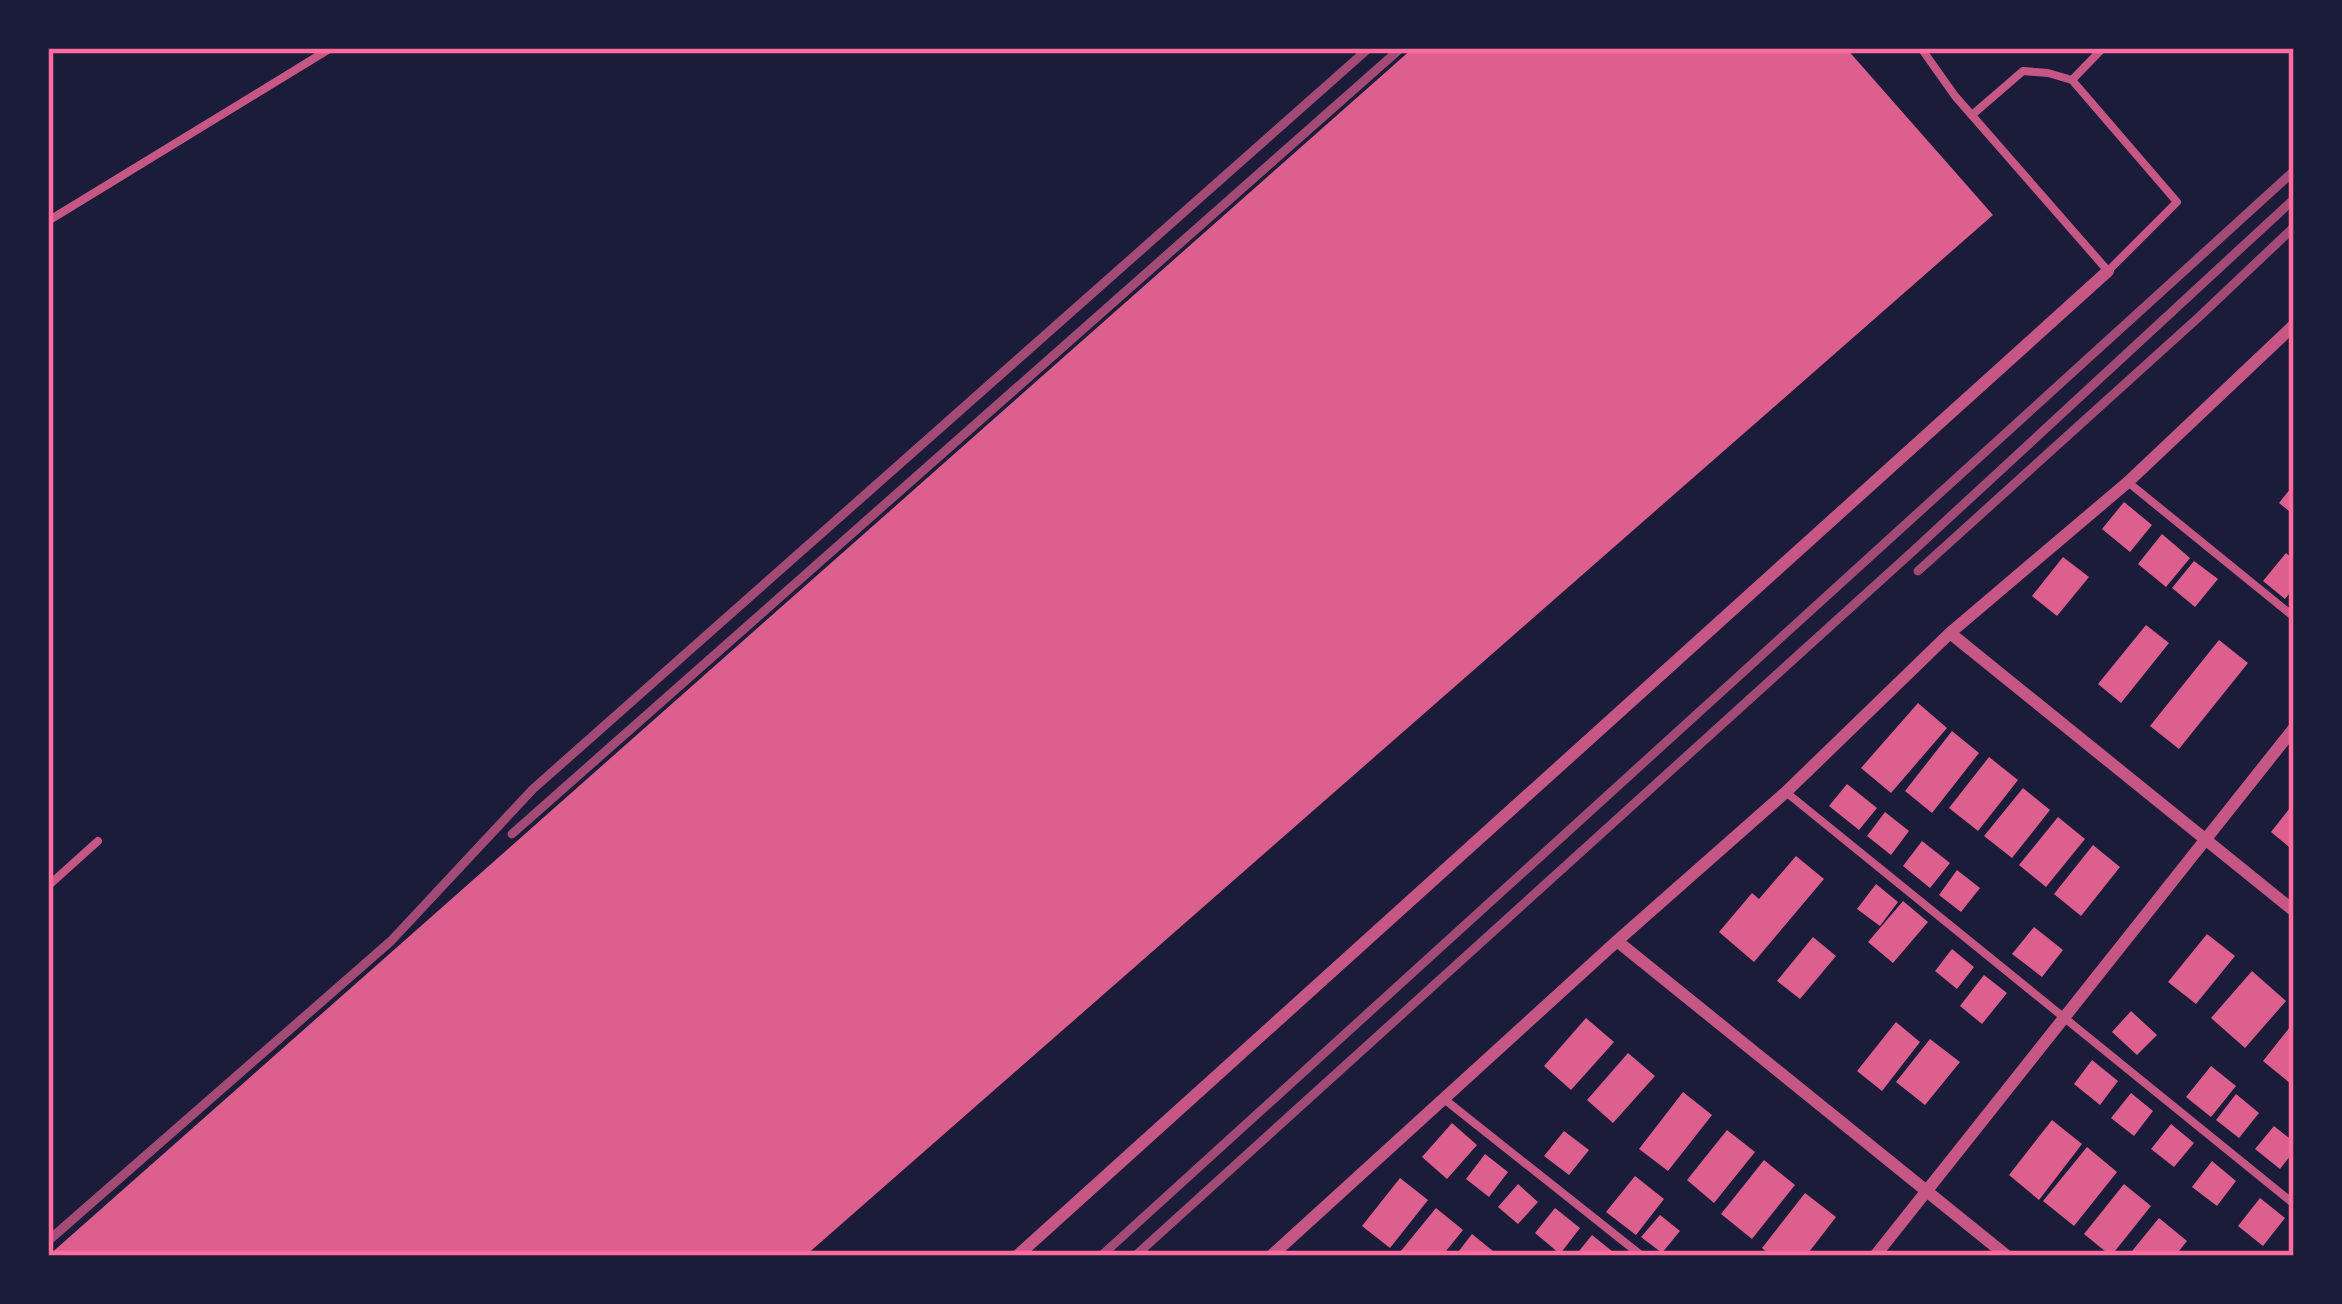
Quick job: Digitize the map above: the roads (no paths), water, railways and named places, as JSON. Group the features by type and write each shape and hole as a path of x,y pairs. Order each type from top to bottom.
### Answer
{"street":[{"path":"1017,1256 2108,271"},
{"path":"1279,1254 1443,1098 1786,792 1950,633 2128,482 2293,329"},
{"path":"1950,633 2294,911"},
{"path":"1875,1256 2294,728"},
{"path":"1617,941 2008,1256"}],"lane":[{"path":"48,221 331,48"},
{"path":"1921,48 1972,115 2108,271 2177,202 2072,80 2023,70 1972,115"},
{"path":"2072,80 2103,48"},
{"path":"2128,482 2294,617"},
{"path":"1786,792 2294,1204"},
{"path":"48,886 98,841"},
{"path":"1443,1098 1642,1256"}],"railway":[{"path":"48,1241 391,941 533,789 1369,48"},
{"path":"512,834 1401,48"},
{"path":"1101,1256 2294,171"},
{"path":"1135,1256 2294,199"},
{"path":"1918,571 2294,227"}]}
